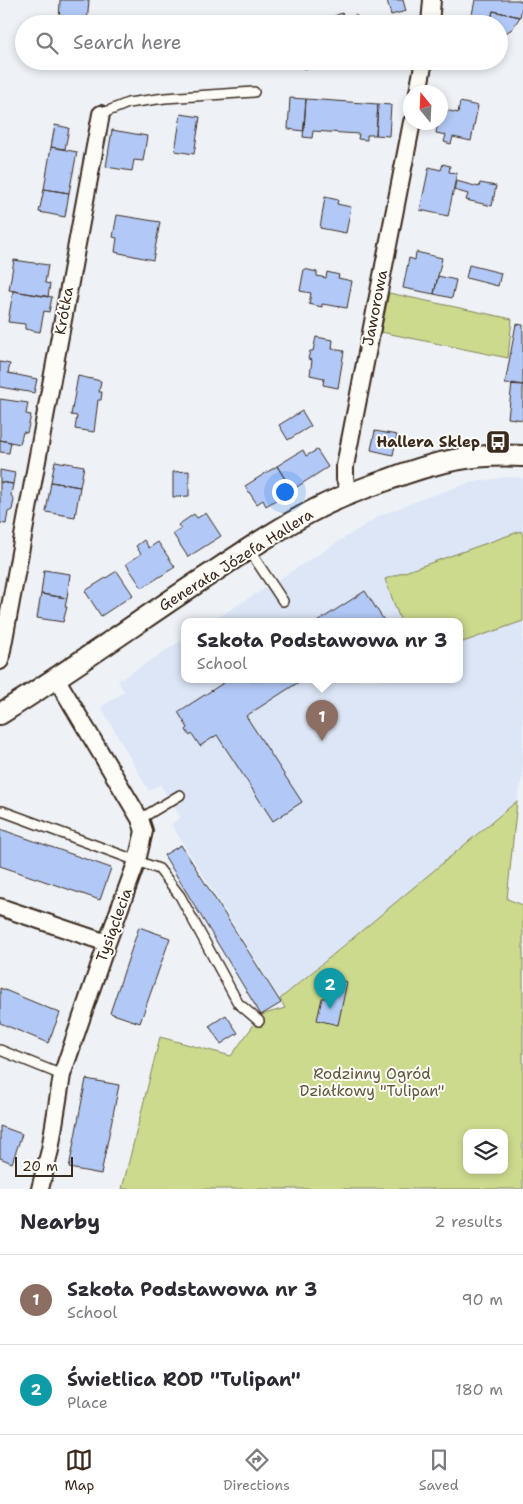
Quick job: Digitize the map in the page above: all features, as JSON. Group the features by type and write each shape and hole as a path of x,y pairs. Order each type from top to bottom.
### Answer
{"street":[{"path":"431,15 432,0"},
{"path":"419,85 422,70"},
{"name":"Krótka","path":"0,661 100,114"},
{"name":"Jaworowa","path":"350,494 345,479 344,466 410,130"},
{"name":"Generała Józefa Hallera","path":"1,709 56,678 292,522 350,494 410,471 444,461 470,456 523,456"},
{"name":"Tysiąclecia","path":"40,1189 50,1150 62,1075 137,860 144,831 140,819 56,678"},
{"path":"0,908 107,943"}],"lane":[{"name":"Krótka","path":"100,114 128,103 165,98 254,92"},
{"path":"249,550 283,601"},
{"path":"140,819 180,795"},
{"path":"2,811 160,869 180,896 238,1003 258,1021"},
{"path":"0,1050 62,1075"}],"shaded area":[{"path":"506,477 523,478 523,775 517,801 280,999 171,824 181,818 160,784 149,791 101,707 124,692 118,681 181,641 181,683 463,683 463,618 217,618 379,516 469,483"}],"green space":[{"path":"389,293 512,319 508,358 381,332"},
{"path":"521,531 523,536 523,621 463,642 463,618 400,618 385,579"},
{"name":"Rodzinny Ogród Działkowy \"Tulipan\"","path":"517,801 507,899 523,905 523,1189 122,1189 160,1037 231,1056 261,1015 285,1008 280,999"}],"building":[{"path":"60,0 89,0 88,15 59,15"},
{"path":"387,0 403,0 406,11 391,15"},
{"path":"475,0 518,0 523,2 520,17 493,11 492,15 472,15"},
{"path":"493,11 520,17 512,29 508,31 508,15 492,15"},
{"path":"290,98 306,99 304,131 288,129"},
{"path":"306,99 378,104 376,135 367,135 367,140 358,139 359,134 313,131 312,138 303,137"},
{"path":"460,102 478,106 471,141 453,137 451,144 444,142 446,135 436,133 437,130 448,130 448,111 458,113"},
{"path":"378,104 391,105 389,136 376,135"},
{"path":"181,114 200,117 194,154 175,151"},
{"path":"55,125 69,128 65,149 51,147"},
{"path":"112,130 147,136 143,161 134,160 132,171 106,167"},
{"path":"51,147 77,152 69,193 44,189"},
{"path":"443,164 450,166 449,172 457,173 448,216 420,210 429,167 441,170"},
{"path":"456,181 479,187 480,183 496,186 492,206 466,200 468,194 454,190"},
{"path":"44,189 69,193 65,217 39,212"},
{"path":"325,197 338,200 337,204 351,207 346,233 320,228"},
{"path":"117,215 160,222 153,260 115,252 117,238 113,237"},
{"path":"416,252 442,258 434,294 403,288 409,258 415,260"},
{"path":"14,260 48,265 45,283 50,284 48,297 9,290"},
{"path":"469,265 501,273 498,286 466,278"},
{"path":"304,269 317,272 317,276 326,278 327,272 339,275 338,278 352,281 347,308 322,304 322,307 309,304 311,293 300,291"},
{"path":"438,276 456,280 452,298 434,294"},
{"path":"13,291 52,297 49,312 44,311 40,332 25,329 25,324 8,322"},
{"path":"516,324 523,325 523,385 505,384"},
{"path":"316,337 333,340 332,349 344,351 338,388 323,385 324,378 310,375 312,360 308,359 310,351 313,351"},
{"path":"0,362 10,364 8,373 37,379 34,393 0,387"},
{"path":"78,376 101,381 99,392 102,392 101,400 98,400 94,432 75,429 77,416 71,415"},
{"path":"512,383 523,385 523,420 508,418"},
{"path":"0,399 28,403 26,414 31,415 27,433 23,432 20,444 0,440"},
{"path":"302,411 311,426 288,440 279,425"},
{"path":"375,431 397,435 393,455 371,450"},
{"path":"0,440 11,442 9,453 0,452"},
{"path":"303,450 306,456 317,450 328,467 292,490 277,466"},
{"path":"55,461 84,466 80,487 51,482"},
{"path":"277,466 292,490 266,506 263,500 257,504 245,486"},
{"path":"0,470 15,473 13,484 0,482"},
{"path":"189,471 189,496 173,497 173,472"},
{"path":"0,482 13,484 11,495 14,500 12,510 8,512 6,524 0,523"},
{"path":"51,482 80,487 75,517 46,512"},
{"path":"206,513 221,536 188,557 173,534 181,529 178,525 194,514 197,518"},
{"path":"144,540 149,548 158,542 175,567 142,588 126,564 141,554 136,546"},
{"path":"44,570 70,574 67,598 41,594"},
{"path":"117,571 133,595 101,616 85,591"},
{"path":"365,591 382,618 323,618"},
{"path":"41,594 67,598 63,622 37,618"},
{"path":"223,683 297,683 246,716 302,802 273,821 217,735 200,746 192,734 190,736 186,730 188,728 178,712"},
{"path":"0,829 111,868 100,900 0,866"},
{"path":"181,845 281,1003 261,1015 164,855"},
{"path":"139,927 170,938 140,1023 110,1013"},
{"path":"339,980 347,982 338,1025 317,1020 322,998 325,998 327,992 336,994"},
{"path":"0,988 60,1013 48,1043 0,1023"},
{"path":"226,1015 238,1033 221,1044 209,1026"},
{"path":"86,1079 119,1085 101,1174 69,1168"},
{"path":"0,1126 22,1134 12,1163 0,1158"}],"place":[{"name":"Hallera Sklep","path":"498,442"},
{"name":"Szkoła Podstawowa nr 3","path":"322,741"},
{"name":"Świetlica ROD \"Tulipan\"","path":"330,1009"}]}
